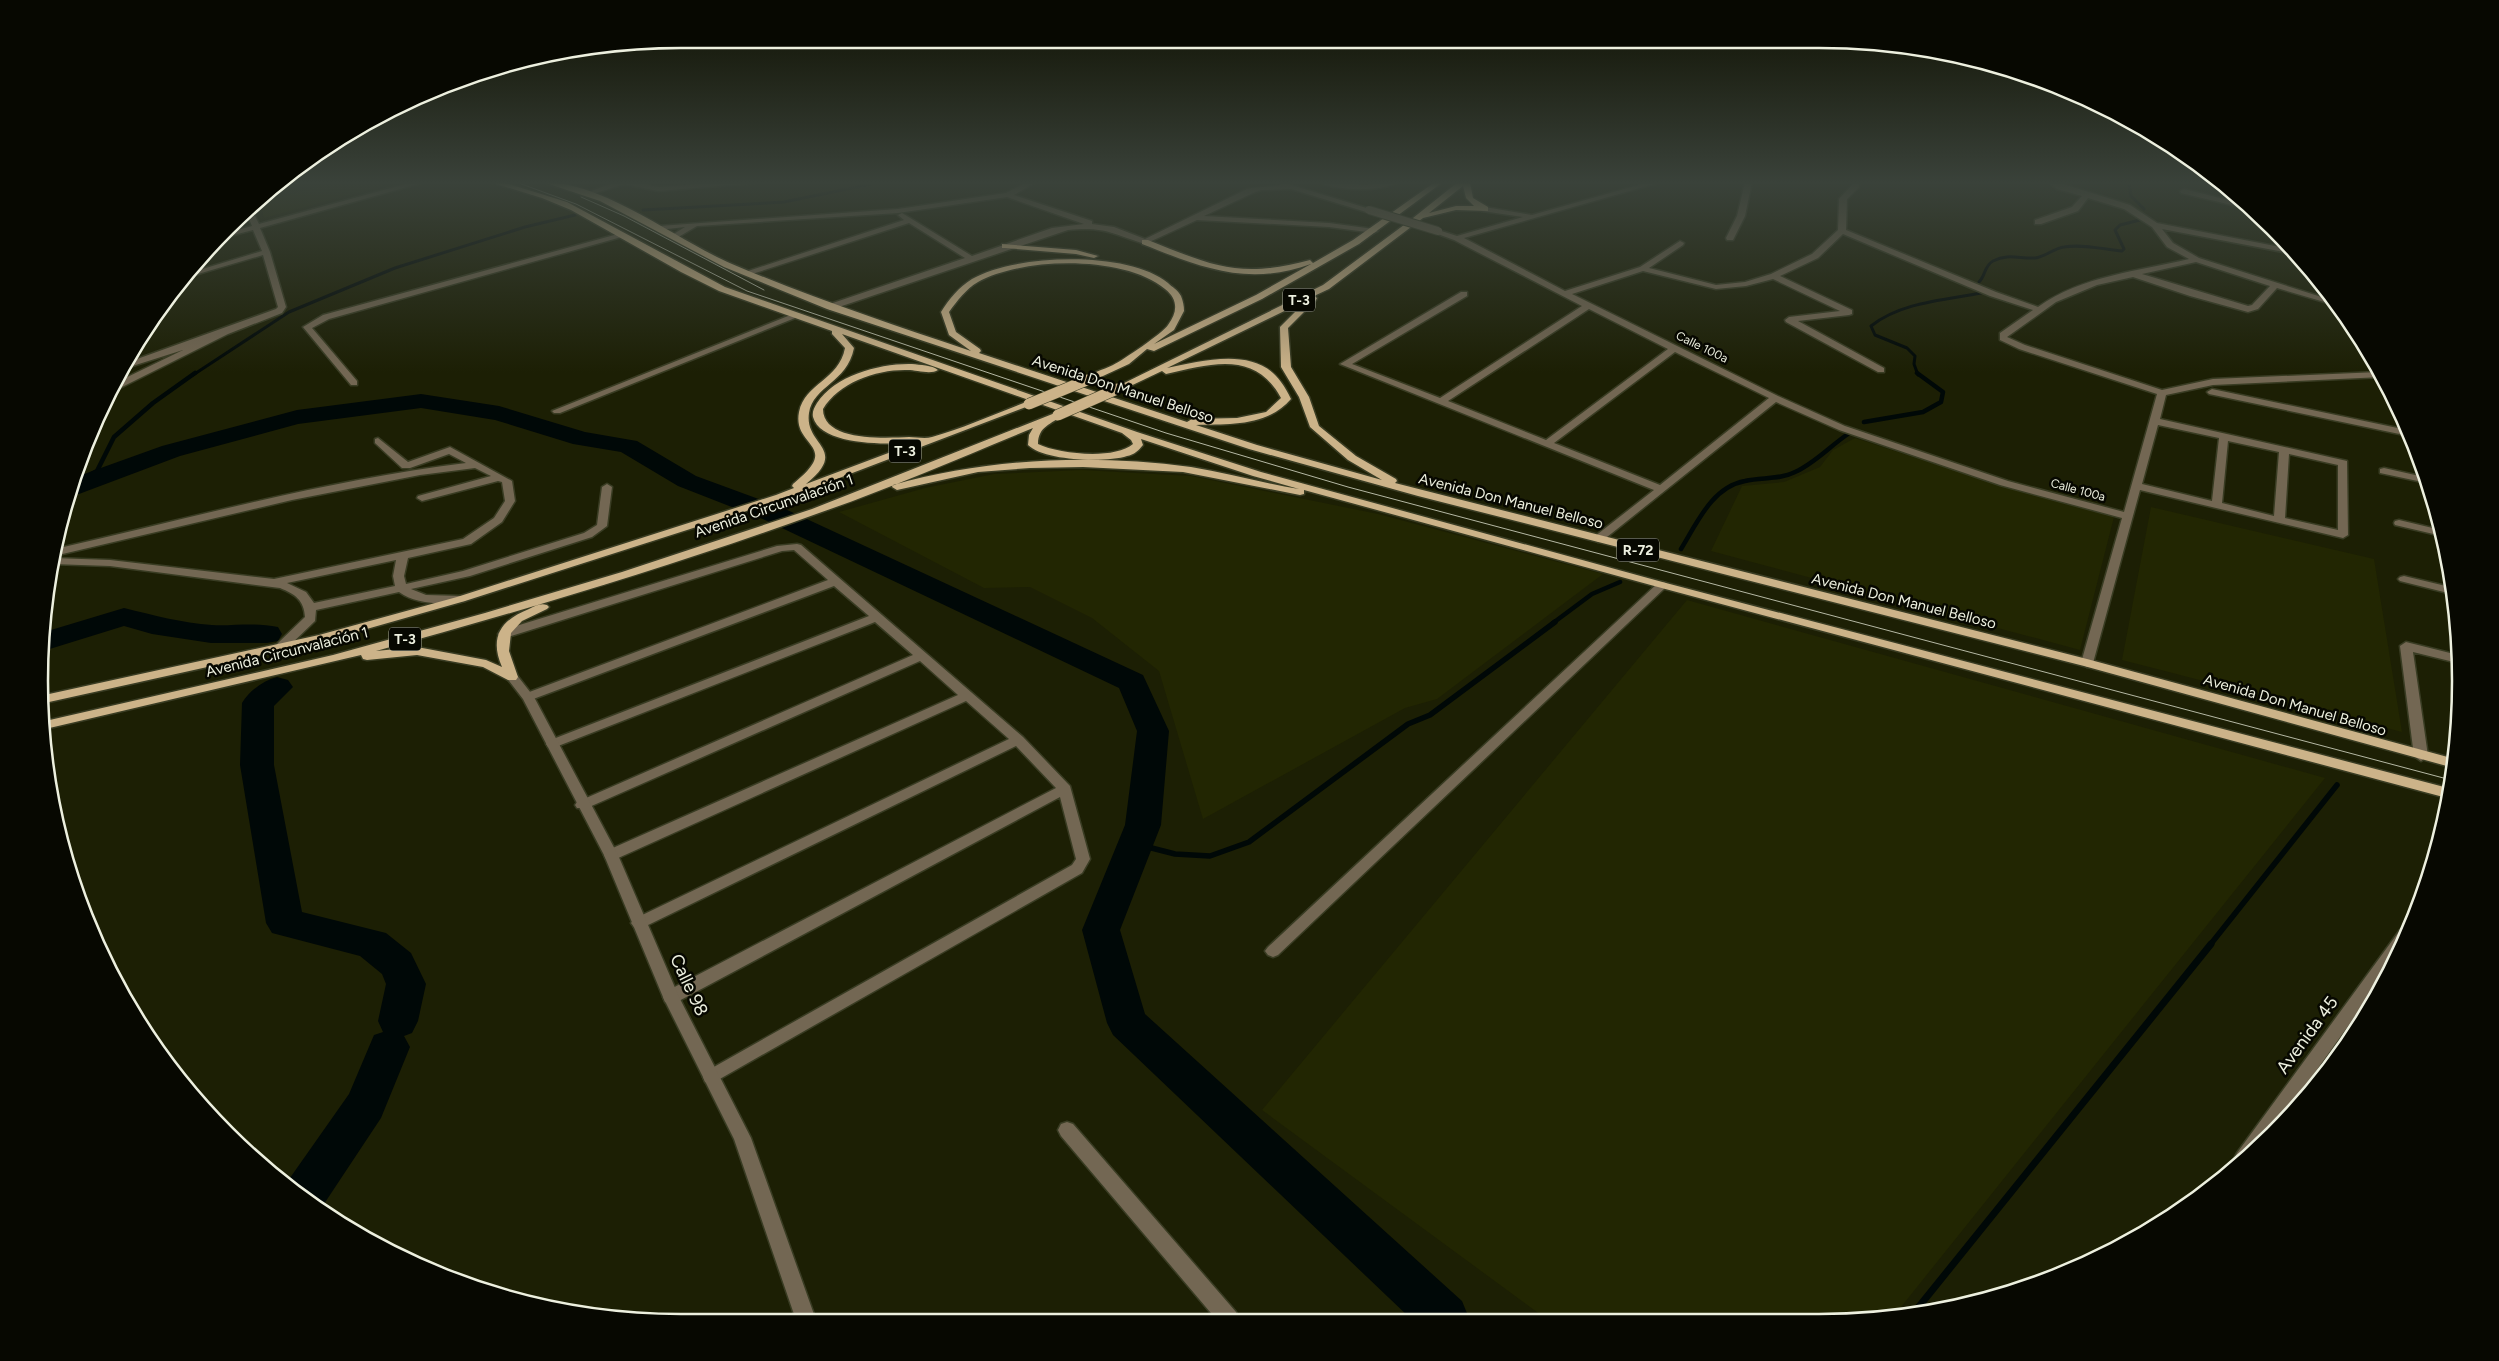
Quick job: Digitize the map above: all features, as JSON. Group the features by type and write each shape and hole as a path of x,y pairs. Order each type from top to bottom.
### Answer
{"main road":[{"name":"R-72","path":"638,246 687,274 722,289 1122,430 1257,474 1662,585 2441,791"},
{"name":"R-72","path":"693,246 746,273 830,306"},
{"path":"1005,246 1076,252 1160,279 1177,294 1180,310 1171,328 1119,365"},
{"path":"1154,246 1200,264 1236,271 1280,270 1304,264 1348,246"},
{"name":"Avenida Circunvalación 1","path":"48,698 282,646 461,599 780,497 935,440 1087,380 1259,296 1350,246"},
{"name":"Avenida Circunvalación 1","path":"49,724 334,659 489,616 626,574 816,511 1058,415 1146,376 1326,287 1382,246"},
{"path":"987,359 952,333 945,312 957,293 978,280 1013,268 1051,261 1088,261 1128,269"},
{"path":"1326,287 1284,327 1286,367 1304,397 1315,427 1352,458 1389,480 1422,494"},
{"name":"Avenida Don Manuel Belloso","path":"830,306 1253,447 1422,494 2087,663 2446,762"},
{"path":"780,497 810,478 818,467 821,456 819,446 806,429 803,420 804,410 816,390 843,369 849,361 850,348 829,327"},
{"path":"1146,376 1203,363 1231,360 1254,366 1272,374 1280,383 1286,399 1269,414 1237,422 1205,423 1165,419"},
{"path":"935,440 862,440 841,435 826,428 818,419 820,404 833,389 847,381 870,372 898,367 926,368 980,380"},
{"path":"1047,419 1037,428 1032,438 1033,445 1041,450 1056,454 1124,454 1138,445 1135,438 1122,430"},
{"path":"816,511 926,478 1015,463 1159,467 1207,473 1270,489 1337,496"},
{"path":"512,677 501,651 500,643 513,622 532,611 626,574"},
{"path":"334,659 417,651 486,664 512,677"}],"street":[{"path":"132,364 225,332 281,309 264,246"},
{"path":"354,383 306,327 310,323 586,246"},
{"path":"746,273 830,246"},
{"path":"950,246 970,258"},
{"path":"830,306 1005,246"},
{"name":"Calle 100a","path":"1472,246 1588,306 1775,398 1842,428 2004,483 2127,516"},
{"path":"1564,294 1643,269 1676,246"},
{"path":"1643,269 1716,287 1746,284 1774,276 1816,256 1827,246"},
{"path":"1877,246 1993,294 2040,310"},
{"path":"2171,246 2196,260 2325,301"},
{"path":"197,273 266,252"},
{"path":"2196,260 2094,283 2053,300 2003,335 2003,338 2022,347 2162,393 2213,382 2373,375"},
{"path":"2133,274 2193,294 2248,309 2255,307 2275,285"},
{"path":"1774,276 1849,312 1789,320 1881,370"},
{"path":"1464,294 1345,364 1659,488"},
{"path":"1441,402 1588,306"},
{"path":"557,411 796,316"},
{"path":"122,384 225,332"},
{"path":"1547,444 1676,348"},
{"path":"2212,392 2400,431"},
{"path":"2087,663 2162,393"},
{"path":"1598,539 1659,488 1775,398"},
{"path":"2135,486 2343,535 2343,463 2154,421"},
{"path":"2216,505 2224,436"},
{"path":"378,441 408,470"},
{"path":"274,582 467,542 498,520 510,501 507,481 450,450 408,470"},
{"path":"2279,520 2284,450"},
{"path":"61,551 408,470 477,465"},
{"path":"2384,471 2418,478"},
{"path":"422,498 500,477"},
{"path":"312,607 466,574 588,535 602,526 607,487"},
{"path":"2399,523 2433,531"},
{"path":"107,540 110,563"},
{"path":"504,634 781,548 797,547 1018,740 1065,789 1082,860 1077,869 711,1077"},
{"path":"403,555 398,581 402,588 410,594 424,598 461,599"},
{"path":"59,561 110,563 274,582 294,588 305,596 312,607 311,618 282,646"},
{"path":"2404,579 2445,589"},
{"path":"528,697 836,581"},
{"path":"1274,951 1662,585"},
{"path":"553,744 877,617"},
{"path":"2421,756 2406,646 2451,657"},
{"path":"582,805 922,656"},
{"name":"Calle 98","path":"512,677 528,697 582,805 611,855 671,996 742,1138 804,1314"},
{"path":"611,855 967,696"},
{"path":"640,923 1018,740"},
{"path":"671,996 1065,789"},
{"name":"Avenida 45","path":"2264,1130 2385,961"},
{"path":"1067,1130 1220,1314"}],"shaded area":[{"path":"1855,438 2015,490 2115,513 2080,650 1711,551 1742,486 1784,482 1820,467 1833,450"},
{"path":"1082,470 1191,476 1378,514 1603,574 1437,699 1405,708 1203,819 1159,671 1092,618 1030,587 984,588 839,512 925,488 994,474"},
{"path":"2151,507 2374,559 2402,732 2122,660"},
{"path":"1687,600 2325,778 1900,1308 1819,1314 1540,1314 1262,1110"}],"waterway":[{"path":"193,375 289,312 395,268 466,246"},
{"path":"1979,282 1990,263 2004,257 2035,258 2060,248 2071,246 2122,251 2124,249 2122,246"},
{"path":"1917,373 1914,364 1915,356 1907,348 1875,335 1871,326 1883,318 1909,307 1981,293"},
{"path":"80,480 97,471 114,437 153,403 195,373"},
{"path":"1864,422 1923,412 1941,402 1943,392 1917,373"},
{"path":"79,485 171,451 297,417 421,401 499,413 582,439 628,446 687,481 774,514 1132,682 1153,731 1143,825 1101,930 1127,1023 1441,1314"},
{"path":"1681,549 1714,498 1723,490 1745,481 1789,475 1809,464 1848,434"},
{"path":"1553,623 1592,594 1620,582"},
{"path":"49,640 124,617 152,625 211,634 267,634"},
{"path":"1136,844 1175,854 1210,856 1249,842 1408,724 1430,715 1555,622"},
{"path":"277,687 258,703 257,765 285,923 372,944 397,964 406,984 398,1021"},
{"path":"2210,945 2337,785"},
{"path":"1921,1305 2211,944"},
{"path":"307,1191 366,1105 389,1047"}],"tram line":[{"path":"658,246 747,291 1166,433 1348,487 2443,778"},
{"path":"680,246 764,290"}]}
